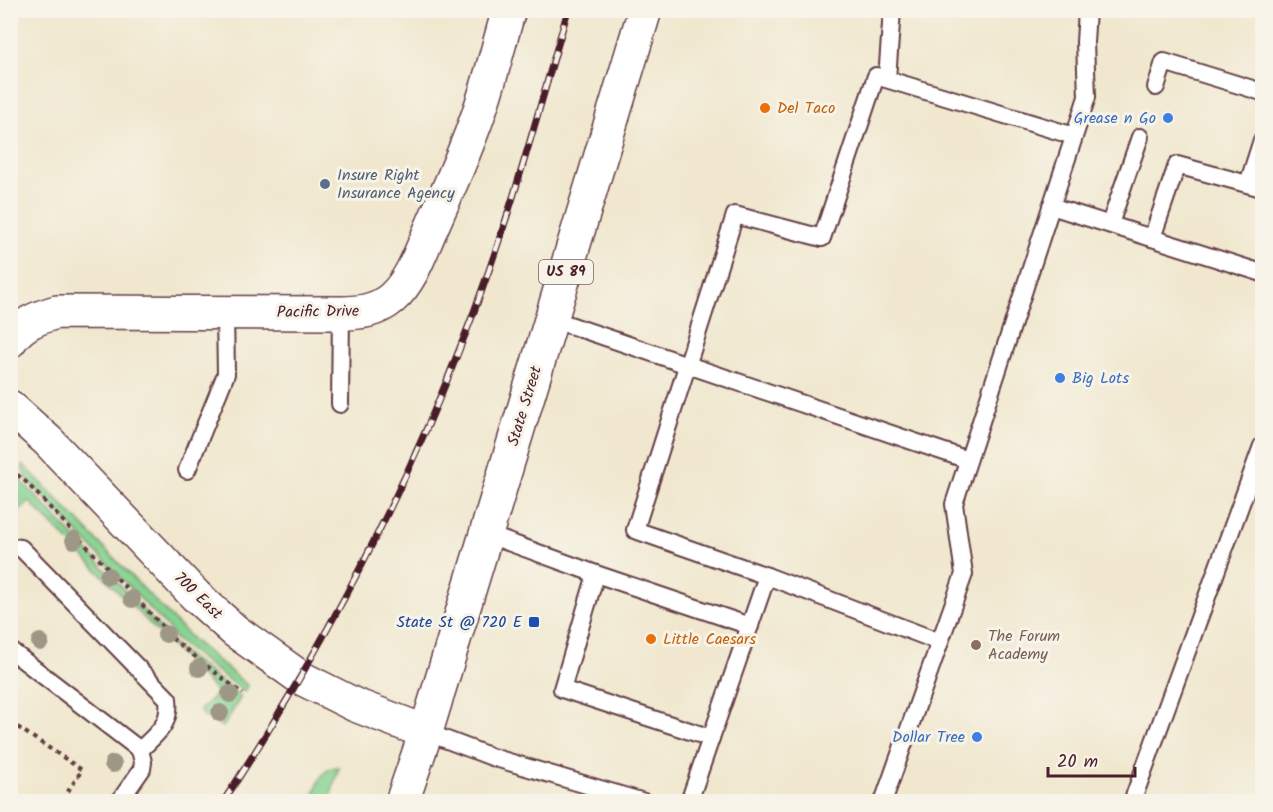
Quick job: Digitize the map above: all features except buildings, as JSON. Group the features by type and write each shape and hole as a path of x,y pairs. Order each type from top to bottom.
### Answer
{"street":[{"name":"Pacific Drive","path":"10,341 14,335 37,318 57,312 358,313 376,309 402,288 412,271 474,127 509,10"},
{"name":"State Street","path":"402,801 426,732 645,10"},
{"name":"700 East","path":"10,406 48,441 196,596 234,631 301,678 355,705 426,732"}],"lane":[{"path":"887,79 892,10"},
{"path":"883,801 964,574 954,504 1088,96 1085,42 1087,10"},
{"path":"1155,87 1164,62 1263,92"},
{"path":"940,642 767,576 635,530 735,215 822,238 876,76 1074,136"},
{"path":"1110,224 1140,137"},
{"path":"1152,238 1177,165 1256,186 1263,140"},
{"path":"1052,206 1263,273"},
{"path":"187,470 226,374 225,313"},
{"path":"340,313 340,404"},
{"path":"552,319 968,460"},
{"path":"1132,801 1263,446"},
{"path":"486,534 750,626"},
{"path":"10,547 21,548 168,699 169,708 164,726 140,750"},
{"path":"596,574 562,689 711,738"},
{"path":"689,801 767,576"},
{"path":"10,650 140,750 142,769 119,801"},
{"path":"426,732 492,757 618,797 644,801"}],"path":[{"path":"10,469 41,498 174,640 243,694"},
{"path":"10,722 82,770 62,801"}],"green space":[{"path":"23,464 193,640 248,686 244,692 174,638 169,629 26,478 22,468"},
{"path":"11,474 33,493 163,631 171,643 241,697 223,727 202,714 200,710 218,693 29,501 11,519"},
{"path":"339,767 329,801 312,801 323,774 327,770"}],"railway":[{"path":"223,802 293,690 326,632 414,456 465,335 494,255 568,10"}],"place":[{"name":"Del Taco","path":"765,108"},
{"name":"Grease n Go","path":"1168,118"},
{"name":"Insure Right Insurance Agency","path":"325,184"},
{"name":"Big Lots","path":"1060,378"},
{"name":"State St @ 720 E","path":"534,622"},
{"name":"Little Caesars","path":"651,639"},
{"name":"The Forum Academy","path":"976,645"},
{"name":"Dollar Tree","path":"977,737"}]}
